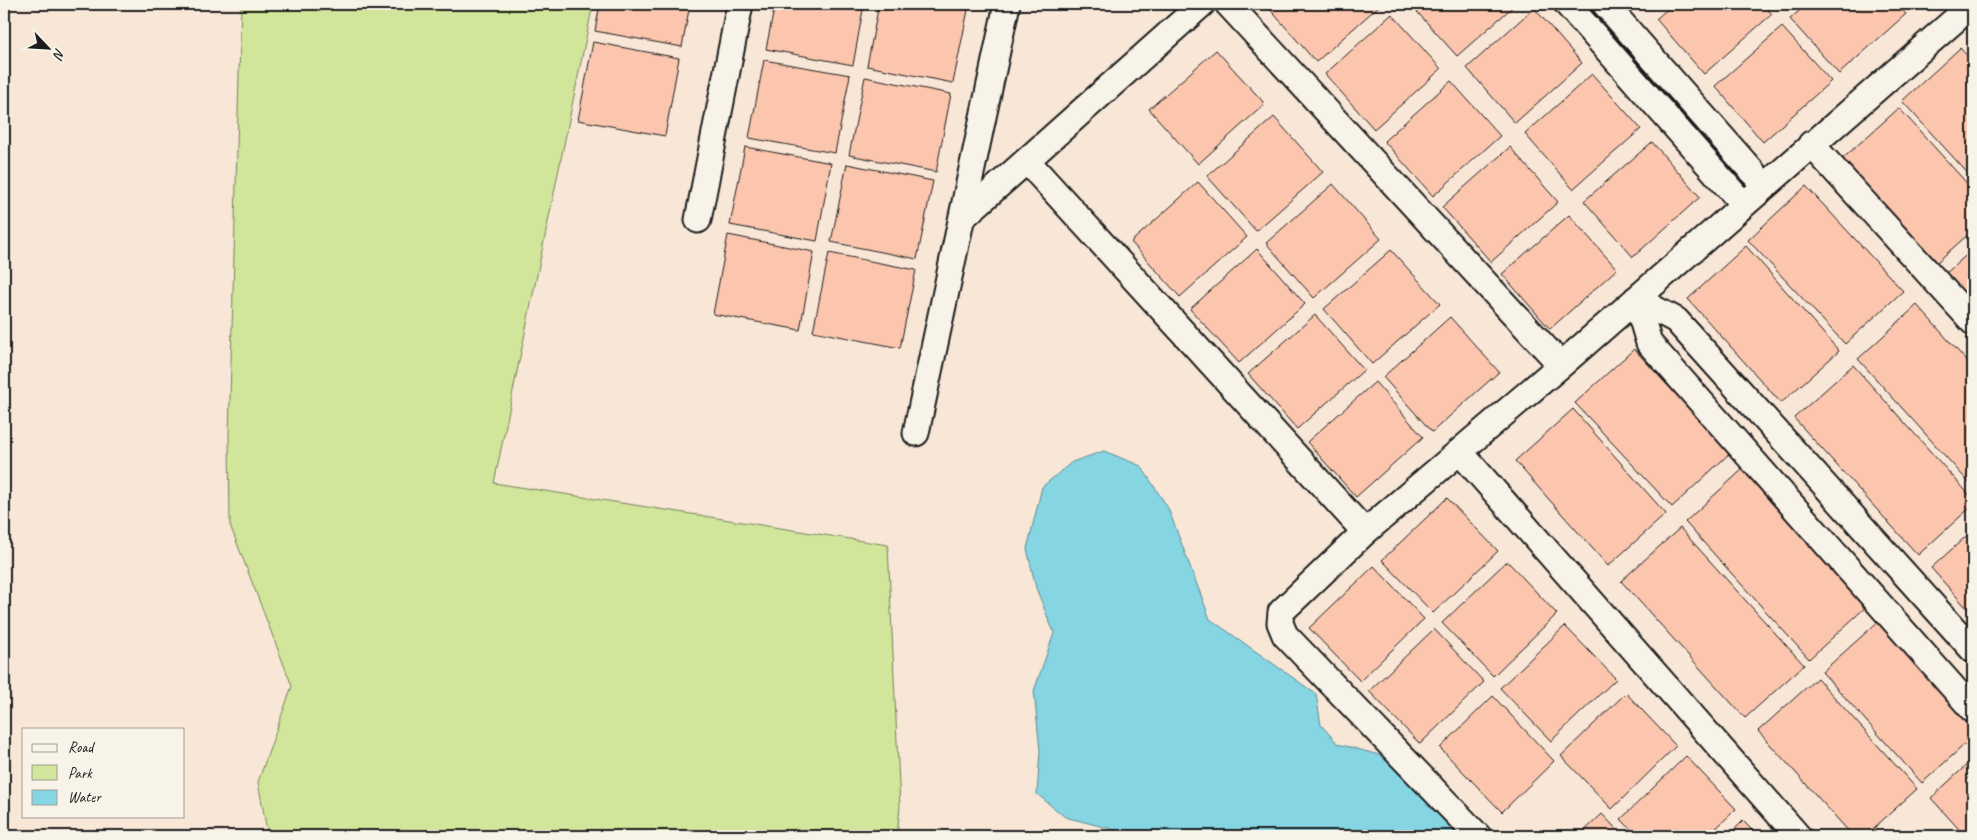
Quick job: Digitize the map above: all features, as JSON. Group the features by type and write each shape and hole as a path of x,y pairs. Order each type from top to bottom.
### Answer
{"street":[{"path":"698,220 740,4"},
{"path":"916,433 1007,4"},
{"path":"962,218 1202,4"},
{"path":"1228,4 1561,365"},
{"path":"1567,4 1743,204"},
{"path":"1605,4 1764,185"},
{"path":"1478,836 1285,635 1280,623 1281,612 1365,532 1561,365 1764,185 1878,89 1973,4"},
{"path":"1812,144 1973,322"},
{"path":"1027,161 1365,532"},
{"path":"1636,299 1676,320 1973,650"},
{"path":"1636,299 1649,343 1973,710"},
{"path":"1460,452 1798,836"}],"green space":[{"path":"241,4 593,4 494,483 888,545 900,807 897,836 268,836 258,782 292,686 230,525 229,436"}],"water":[{"path":"1104,451 1141,466 1168,508 1210,619 1316,694 1321,725 1338,744 1398,760 1459,836 1129,836 1127,833 1065,817 1037,794 1040,751 1034,691 1054,633 1036,588 1027,549 1042,487 1072,462"}],"building":[{"path":"600,4 690,4 682,47 595,31"},
{"path":"775,4 864,4 853,65 766,49"},
{"path":"879,4 969,5 953,83 867,66"},
{"path":"1271,4 1381,4 1316,62 1268,7"},
{"path":"1410,4 1516,4 1457,56"},
{"path":"1673,4 1762,4 1772,14 1704,74 1656,19"},
{"path":"1807,4 1896,4 1906,14 1839,74 1790,19"},
{"path":"1534,8 1582,63 1515,123 1467,68"},
{"path":"1392,14 1441,69 1374,129 1325,74"},
{"path":"1782,27 1831,81 1763,142 1715,86"},
{"path":"593,42 679,58 665,136 578,120"},
{"path":"1960,48 1973,62 1973,179 1902,101"},
{"path":"1216,50 1265,104 1198,164 1149,109"},
{"path":"764,60 850,75 835,153 749,138"},
{"path":"1592,74 1641,129 1573,189 1525,134"},
{"path":"865,77 951,94 936,172 849,155"},
{"path":"1451,81 1500,136 1433,196 1384,141"},
{"path":"1899,108 1973,190 1973,230 1935,264 1841,160"},
{"path":"1274,117 1323,172 1256,231 1207,176"},
{"path":"1652,142 1700,197 1633,257 1584,201"},
{"path":"745,147 831,163 817,241 730,225"},
{"path":"1510,147 1558,202 1491,262 1442,207"},
{"path":"847,164 933,181 917,259 831,242"},
{"path":"1198,182 1247,237 1180,297 1131,242"},
{"path":"1333,184 1381,239 1314,298 1266,243"},
{"path":"1806,186 1903,291 1845,344 1748,240"},
{"path":"1569,215 1617,269 1550,329 1502,274"},
{"path":"728,235 814,252 800,330 713,314"},
{"path":"1746,246 1839,351 1781,403 1688,299"},
{"path":"1257,249 1305,304 1239,363 1190,309"},
{"path":"1973,249 1973,307 1944,275"},
{"path":"1391,250 1440,304 1372,364 1324,309"},
{"path":"829,253 916,270 900,348 813,331"},
{"path":"1917,305 1973,368 1973,487 1858,359"},
{"path":"1315,315 1364,370 1297,429 1248,374"},
{"path":"1450,317 1499,372 1432,432 1383,377"},
{"path":"1634,349 1730,453 1672,507 1575,403"},
{"path":"1853,365 1973,499 1973,505 1918,555 1794,418"},
{"path":"1375,382 1423,437 1356,497 1307,442"},
{"path":"1573,409 1666,514 1608,566 1515,461"},
{"path":"1744,468 1867,606 1809,659 1685,522"},
{"path":"1447,498 1498,551 1433,613 1382,560"},
{"path":"1680,528 1804,665 1745,718 1621,581"},
{"path":"1973,530 1973,615 1931,568"},
{"path":"1507,561 1557,614 1493,676 1442,623"},
{"path":"1374,566 1424,619 1360,681 1309,628"},
{"path":"1881,619 1973,721 1973,737 1922,783 1822,672"},
{"path":"1565,626 1616,679 1551,741 1500,688"},
{"path":"1434,629 1484,682 1420,744 1369,691"},
{"path":"1817,678 1917,789 1865,836 1853,836 1758,731"},
{"path":"1626,693 1676,746 1612,809 1561,756"},
{"path":"1493,696 1554,761 1502,812 1440,748"},
{"path":"1686,756 1736,809 1708,836 1637,836 1621,819"},
{"path":"1973,759 1973,836 1965,836 1931,798"},
{"path":"1602,814 1623,836 1579,836"},
{"path":"1743,821 1758,836 1728,836"}]}
